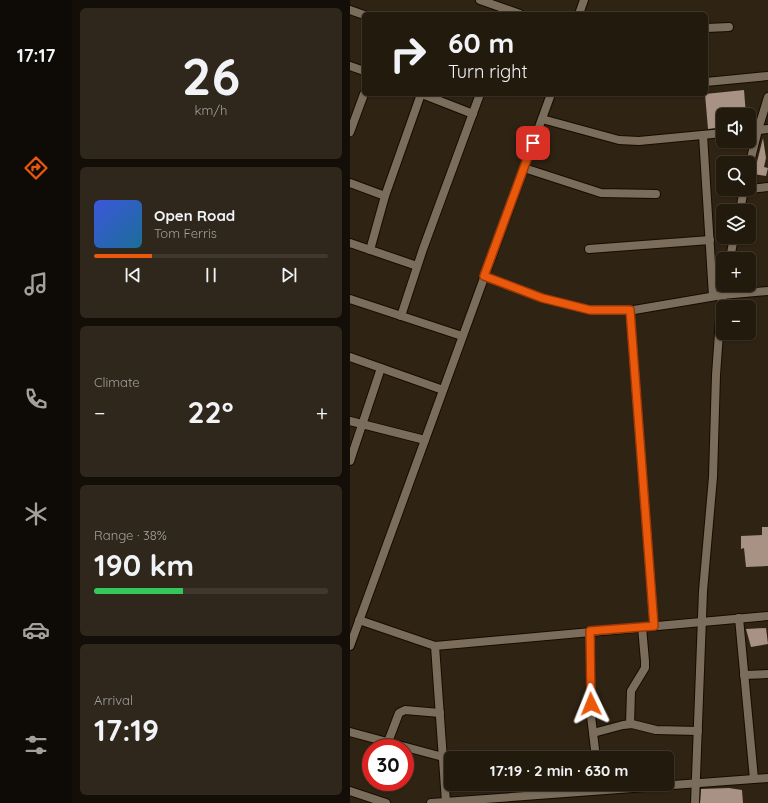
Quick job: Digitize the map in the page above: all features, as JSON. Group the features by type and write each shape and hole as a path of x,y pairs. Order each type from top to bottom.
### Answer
{"street":[{"path":"480,0 514,12"},
{"path":"581,12 584,0"},
{"path":"350,10 362,13"},
{"path":"708,28 729,27"},
{"path":"350,66 362,70"},
{"path":"708,82 768,76"},
{"path":"350,132 363,96"},
{"path":"370,250 386,196 421,96"},
{"path":"427,96 473,114"},
{"path":"401,316 417,266 479,96"},
{"path":"350,646 550,96"},
{"path":"752,156 768,97"},
{"path":"542,119 619,140 639,141 716,134"},
{"path":"758,130 768,129"},
{"path":"703,135 713,296"},
{"path":"524,168 601,193 656,194"},
{"path":"350,183 386,196"},
{"path":"756,188 768,187"},
{"path":"589,249 710,240"},
{"path":"350,243 417,266"},
{"path":"484,276 542,298 590,310 630,310 722,294 768,291"},
{"path":"695,803 705,564 713,477 716,375 722,294"},
{"path":"350,299 462,336"},
{"path":"630,310 654,626"},
{"path":"350,357 443,390"},
{"path":"350,461 361,424 381,368"},
{"path":"350,421 425,440"},
{"path":"359,620 435,646 768,616"},
{"path":"739,618 754,779"},
{"path":"630,724 631,691 645,668 646,661 642,627"},
{"path":"590,631 590,680 595,751"},
{"path":"435,646 446,802"},
{"path":"744,676 768,674"},
{"path":"389,739 401,711 405,710 440,713"},
{"path":"593,733 630,724 656,730 698,731"},
{"path":"350,732 377,739"},
{"path":"414,749 443,756"},
{"path":"674,785 768,778"},
{"path":"350,791 386,803"},
{"path":"431,803 571,791"},
{"path":"550,794 551,803"}],"building":[{"path":"744,90 745,108 716,108 716,128 708,129 705,96 708,96 708,94"},
{"path":"763,138 766,158 764,167 768,168 766,176 756,174 756,166"},
{"path":"762,527 768,527 768,566 746,567 744,548 741,549 741,536 762,535"},
{"path":"766,628 768,644 751,647 746,629"},
{"path":"729,788 742,790 743,803 700,803 701,789"}],"route":[{"path":"533,143 484,276 542,298 590,310 630,310 654,626 590,631 591,704"}]}
